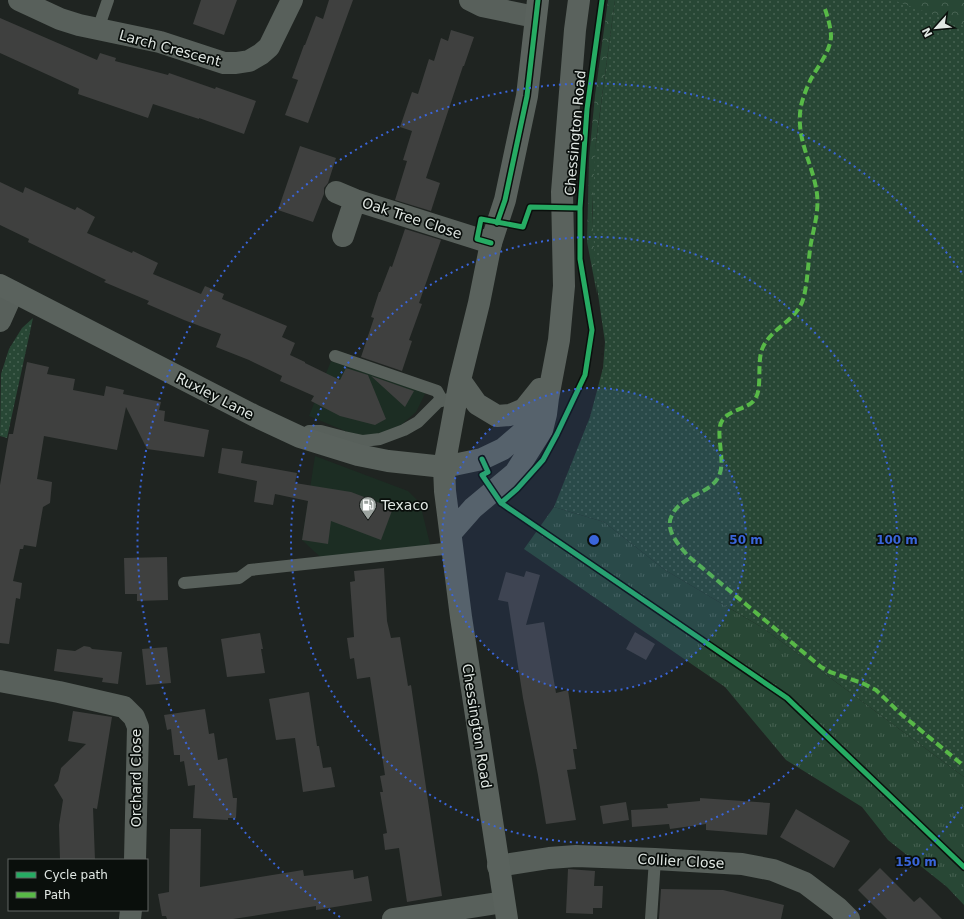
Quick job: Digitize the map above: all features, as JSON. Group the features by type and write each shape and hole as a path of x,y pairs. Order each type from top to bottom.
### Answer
{"main road":[{"name":"Chessington Road","path":"452,540 473,508 515,473 542,430 546,414 559,340 564,286 562,192 575,30 579,0"},
{"name":"Chessington Road","path":"505,911 465,648 445,491 444,467 453,392 479,303 491,242 505,200 527,96 536,9"},
{"name":"Ruxley Lane","path":"7,288 255,416 300,437 358,455 388,461 444,467"},
{"path":"453,392 497,416 510,415 524,409 541,387 556,359"},
{"name":"Chessington Road","path":"444,467 482,459 503,449 525,430 548,398"}],"street":[{"name":"Larch Crescent","path":"19,0 47,6 79,26 160,42 224,63 249,61 269,47 292,0"},
{"path":"470,0 482,6 536,9"},
{"name":"Oak Tree Close","path":"336,192 355,200 491,242"},
{"name":"Oak Tree Close","path":"343,236 355,200"},
{"path":"0,321 7,288"},
{"name":"Orchard Close","path":"0,681 59,692 124,707 134,717 138,727 135,859"},
{"name":"Collier Close","path":"498,866 570,856 742,864 773,870 805,883 838,908 849,919"},
{"path":"393,919 505,911"}],"lane":[{"path":"98,29 108,0"},
{"path":"335,356 436,392 453,392"},
{"path":"300,437 309,431 321,431 363,441 380,439 404,430 418,422 438,402 453,392"},
{"path":"184,583 239,578 250,570 452,540"},
{"path":"651,919 655,859"}],"shaded area":[{"path":"331,361 426,392 416,412 401,425 368,438 350,433 309,416"},
{"path":"315,456 408,491 420,503 432,552 328,564 302,540"}],"green space":[{"path":"608,0 615,0 596,141 592,212 597,294 587,242 589,158 595,95"},
{"path":"615,0 964,0 964,777 763,628 665,570 604,522 554,507 590,417 603,368 605,342 592,253 593,165"},
{"path":"893,0 964,0 964,26"},
{"path":"33,318 7,438 0,436 1,374 9,349 22,328"},
{"path":"554,507 604,522 665,570 763,628 964,777 964,905 947,887 888,840 862,807 786,760 725,687 524,549"}],"building":[{"path":"201,0 237,0 224,35 193,24"},
{"path":"329,0 353,0 308,123 285,115 298,80 292,78 304,45 316,16 323,19"},
{"path":"0,18 97,60 100,53 116,58 115,61 168,75 169,73 256,101 244,134 153,104 148,118 78,94 79,89 0,53"},
{"path":"451,30 474,37 426,178 440,183 431,211 395,200 407,161 403,160 412,131 400,127 412,92 418,94 429,59 434,61 441,38 448,41"},
{"path":"300,146 336,158 313,222 278,210"},
{"path":"0,182 23,193 25,187 75,210 77,207 95,217 87,233 132,253 133,251 158,263 153,274 201,294 205,286 224,294 222,299 287,326 282,337 295,343 290,355 305,363 340,380 346,368 368,375 386,419 375,425 340,416 311,401 314,396 280,381 282,376 249,360 216,347 221,334 147,304 149,301 104,282 106,280 28,242 29,239 0,225"},
{"path":"405,229 441,240 419,303 422,304 409,340 412,341 402,371 361,357 374,318 371,317 379,292 390,266 392,267"},
{"path":"27,362 49,367 47,374 75,379 73,390 104,396 106,386 124,390 123,394 161,402 159,410 165,411 164,421 209,430 204,457 147,449 126,407 117,450 44,436 37,479 52,482 50,503 43,507 36,547 24,545 23,549 20,549 13,581 22,583 20,599 16,598 9,644 0,643 0,485 9,434 13,434"},
{"path":"371,376 414,391 405,407"},
{"path":"222,448 243,451 241,463 297,473 295,483 351,492 393,508 381,540 331,521 328,544 302,540 308,501 275,494 273,505 254,502 257,481 218,473"},
{"path":"167,557 168,600 137,601 137,594 125,594 124,558"},
{"path":"384,568 387,621 391,638 400,637 408,686 411,685 442,896 407,902 399,848 385,850 383,834 387,833 380,792 383,792 380,776 385,775 370,677 357,679 354,658 350,659 347,638 354,637 350,582 355,581 354,571"},
{"path":"526,571 540,575 526,625 544,622 556,693 568,690 577,749 573,749 576,769 567,770 576,820 546,824 523,698 508,602 498,600 506,572 524,577"},
{"path":"635,632 655,644 646,660 626,649"},
{"path":"260,633 265,673 227,677 221,639"},
{"path":"84,646 92,649 122,652 118,684 102,682 103,678 54,671 57,649 75,651"},
{"path":"167,647 171,683 146,685 142,649"},
{"path":"309,692 317,746 319,746 323,768 331,767 335,787 303,792 295,738 276,740 269,699"},
{"path":"205,709 209,734 214,733 218,760 227,758 233,798 237,798 236,818 228,818 228,820 193,818 195,785 188,786 184,761 180,762 180,755 174,755 171,729 167,730 164,715"},
{"path":"73,711 112,717 97,809 93,808 95,859 60,859 59,825 63,800 54,785 58,781 61,768 86,744 68,741"},
{"path":"700,798 770,803 767,835 706,830 706,824 670,829 669,824 632,827 631,810 668,808 667,804 700,801"},
{"path":"626,802 629,820 603,824 600,806"},
{"path":"796,809 850,841 834,868 780,837"},
{"path":"170,829 201,829 200,887 303,870 304,876 353,870 354,879 368,876 372,901 316,910 316,906 233,919 167,919 166,916 162,916 158,894 169,892"},
{"path":"880,868 914,902 920,897 942,919 887,919 858,890"},
{"path":"568,869 595,871 594,886 603,886 602,908 593,908 593,914 566,913"},
{"path":"661,889 723,890 784,905 781,919 659,919"}],"marked path":[{"path":"825,9 830,30 830,43 811,79 801,106 800,118 802,140 817,194 817,213 811,243 804,296 797,311 767,340 763,347 760,359 759,388 755,399 748,405 729,414 722,421 719,431 721,467 717,480 705,490 690,498 677,508 670,521 671,532 688,556 821,667 876,690 901,714 964,766"}],"cycle path":[{"path":"497,223 505,200 527,96 538,0"},
{"path":"501,503 517,489 543,460 585,375 592,330 580,259 580,208 587,109 602,0"},
{"path":"491,243 477,239 481,219 523,227 530,207 580,208"},
{"path":"482,459 488,472 482,475 501,503 787,698 964,867"}],"place":[{"name":"Texaco","path":"368,520"}]}
